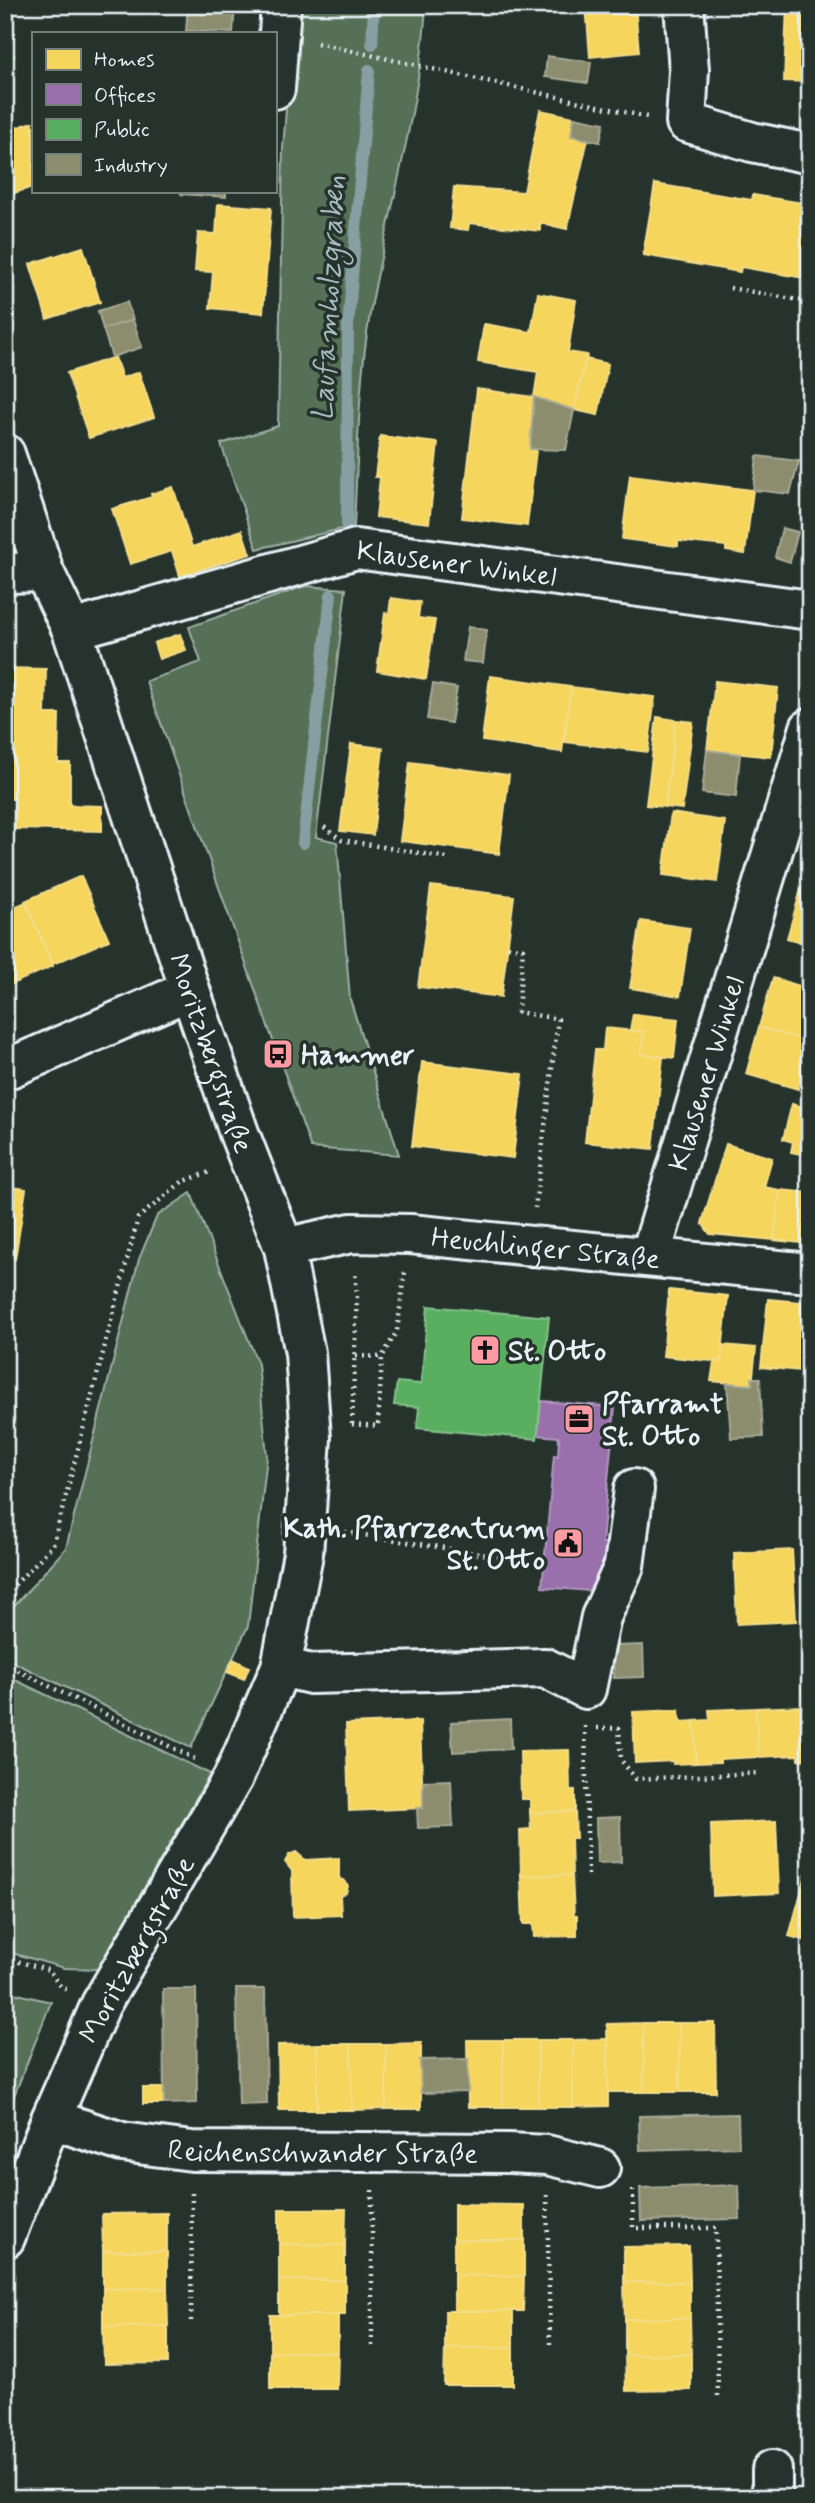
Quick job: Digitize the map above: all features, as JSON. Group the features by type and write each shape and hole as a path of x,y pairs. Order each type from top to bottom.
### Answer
{"street":[{"path":"684,5 689,70 686,122 752,142 810,154"},
{"path":"276,75 280,20"},
{"name":"Moritzbergstraße","path":"5,454 44,572 72,630 190,990 284,1248 305,1353 311,1438 303,1553 281,1667 233,1778 101,2004 51,2119 5,2238"},
{"name":"Klausener Winkel","path":"72,630 356,549 810,610"},
{"path":"5,573 44,572"},
{"name":"Klausener Winkel","path":"650,1257 810,728"},
{"path":"5,1070 190,990"},
{"name":"Heuchlinger Straße","path":"284,1248 351,1233 410,1234 530,1248 810,1273"},
{"path":"281,1667 311,1674 545,1668 586,1689 601,1617 624,1566 634,1489"},
{"name":"Reichenschwander Straße","path":"51,2119 122,2142 192,2151 547,2155 600,2168"}],"path":[{"path":"280,20 645,117 686,122"},
{"path":"730,288 810,302"},
{"path":"324,827 342,840 448,858"},
{"path":"508,946 523,949 518,1012 558,1019 530,1248"},
{"path":"5,1595 53,1545 138,1218 182,1182 249,1157"},
{"path":"352,1424 378,1426 382,1357 397,1331 406,1267"},
{"path":"356,1356 382,1357"},
{"path":"345,1532 525,1561"},
{"path":"5,1664 233,1778"},
{"path":"586,1689 588,1875"},
{"path":"585,1728 619,1728 621,1760 636,1779 760,1773"},
{"path":"5,1958 49,1970 61,1987 101,2004"},
{"path":"191,2321 192,2151"},
{"path":"372,2152 372,2350"},
{"path":"547,2155 550,2345"},
{"path":"600,2168 632,2167 634,2228 716,2228 718,2398"}],"green space":[{"path":"294,5 426,5 417,83 366,340 354,526 257,549 221,444 278,426 283,149"},
{"path":"305,586 346,589 316,837 337,842 350,999 399,1155 311,1148 146,681 201,662 189,627"},
{"path":"191,1193 258,1364 267,1456 248,1626 191,1748 5,1658 5,1616 66,1548 139,1259 157,1216"},
{"path":"5,1675 210,1774 99,1969 64,1968 5,1951"},
{"path":"5,1991 51,2002 5,2119"}],"building: Homes":[{"path":"586,5 635,5 639,52 590,57"},
{"path":"787,5 810,5 810,82 784,81"},
{"path":"5,32 14,56 5,58"},
{"path":"540,110 574,117 571,136 588,139 567,229 540,223 540,231 469,223 468,230 450,228 454,187 524,192"},
{"path":"32,122 32,187 5,196 5,131"},
{"path":"655,184 752,200 753,195 810,204 810,279 741,267 740,272 643,255"},
{"path":"218,204 271,208 263,313 210,308 213,272 195,271 198,233 216,234"},
{"path":"83,247 100,302 47,319 30,264"},
{"path":"538,293 576,300 568,352 587,355 574,410 534,397 538,372 478,362 484,324 531,332"},
{"path":"115,357 122,378 139,372 154,417 89,438 67,373"},
{"path":"586,359 608,364 598,415 574,410"},
{"path":"477,389 534,397 530,449 536,450 527,526 462,518"},
{"path":"380,436 438,443 429,523 376,517 380,477 375,477"},
{"path":"630,475 753,490 745,554 726,551 726,546 678,541 678,546 622,539"},
{"path":"173,487 192,547 242,530 250,554 180,576 172,551 130,564 112,509 152,497 151,494"},
{"path":"391,598 420,602 418,618 435,620 426,679 377,671 385,613 389,614"},
{"path":"180,634 186,650 159,659 154,643"},
{"path":"5,668 46,669 45,714 59,714 58,763 70,763 70,805 102,806 102,831 15,829 15,799 5,799"},
{"path":"490,676 571,687 562,752 482,741"},
{"path":"715,681 778,688 771,757 707,750"},
{"path":"571,687 655,697 648,752 564,742"},
{"path":"657,717 676,720 665,807 646,805"},
{"path":"676,720 693,722 682,809 665,807"},
{"path":"351,744 383,748 373,835 340,831"},
{"path":"410,762 509,775 499,854 400,841"},
{"path":"671,813 725,821 717,882 663,875"},
{"path":"81,876 109,940 53,964 25,901"},
{"path":"804,879 810,881 810,945 787,938"},
{"path":"431,886 514,896 501,997 418,987"},
{"path":"26,902 53,966 5,987 5,911"},
{"path":"641,921 690,928 680,996 630,988"},
{"path":"773,978 810,989 810,1042 759,1027"},
{"path":"633,1014 678,1019 674,1058 641,1054 644,1032 630,1030"},
{"path":"759,1027 810,1042 810,1074 802,1072 798,1089 746,1074"},
{"path":"605,1028 644,1032 641,1054 663,1057 653,1149 585,1142 595,1050 603,1050"},
{"path":"422,1062 523,1074 513,1158 412,1146"},
{"path":"792,1104 810,1109 810,1156 791,1152 793,1142 783,1139"},
{"path":"726,1144 772,1158 764,1187 780,1190 774,1240 710,1234 702,1223"},
{"path":"5,1186 26,1189 15,1259 5,1257"},
{"path":"780,1190 810,1193 810,1244 774,1240"},
{"path":"669,1290 728,1296 721,1362 663,1356"},
{"path":"768,1299 810,1303 810,1372 761,1367"},
{"path":"5,1327 11,1328 5,1363"},
{"path":"723,1345 756,1348 752,1385 711,1381 714,1362 721,1362"},
{"path":"792,1550 796,1621 737,1624 734,1553"},
{"path":"233,1659 249,1667 244,1679 227,1672"},
{"path":"810,1686 810,1716 803,1717 802,1687"},
{"path":"803,1706 803,1717 810,1716 810,1759 798,1760 798,1755 758,1757 756,1708"},
{"path":"756,1708 758,1757 696,1763 694,1721 710,1720 709,1710"},
{"path":"679,1710 680,1722 694,1721 696,1763 635,1763 633,1712"},
{"path":"420,1721 423,1808 349,1811 346,1724"},
{"path":"569,1750 570,1790 575,1790 575,1811 530,1813 530,1799 521,1799 520,1751"},
{"path":"575,1811 576,1838 571,1838 572,1875 521,1876 520,1830 531,1829 530,1813"},
{"path":"776,1821 779,1893 713,1896 711,1824"},
{"path":"296,1852 305,1860 339,1858 339,1878 348,1886 346,1893 340,1896 341,1915 293,1917 292,1871 285,1862 289,1855"},
{"path":"810,1860 810,1942 789,1936"},
{"path":"572,1875 577,1936 534,1937 533,1924 523,1924 521,1876"},
{"path":"643,2023 679,2023 680,2092 644,2092"},
{"path":"643,2023 644,2092 608,2092 607,2024"},
{"path":"679,2023 715,2023 716,2092 680,2092"},
{"path":"608,2039 608,2106 573,2107 573,2040"},
{"path":"467,2040 503,2040 503,2107 468,2107"},
{"path":"503,2040 538,2040 538,2107 503,2107"},
{"path":"538,2040 573,2040 573,2107 538,2107"},
{"path":"421,2043 421,2109 386,2109 386,2044"},
{"path":"317,2044 317,2110 279,2110 278,2045"},
{"path":"317,2044 351,2044 352,2110 317,2110"},
{"path":"351,2044 386,2044 386,2109 352,2110"},
{"path":"143,2088 164,2088 164,2104 143,2104"},
{"path":"454,2204 524,2205 524,2240 454,2240"},
{"path":"279,2209 346,2209 345,2245 279,2244"},
{"path":"167,2213 167,2251 103,2251 102,2214"},
{"path":"454,2240 524,2240 524,2276 454,2275"},
{"path":"279,2244 345,2245 345,2280 279,2280"},
{"path":"689,2246 690,2282 624,2282 624,2247"},
{"path":"103,2251 167,2251 167,2288 103,2289"},
{"path":"454,2275 524,2276 523,2311 454,2311"},
{"path":"279,2280 345,2280 345,2315 279,2315"},
{"path":"624,2282 690,2282 690,2318 625,2319"},
{"path":"167,2288 168,2326 103,2327 103,2289"},
{"path":"445,2311 513,2311 513,2348 445,2348"},
{"path":"270,2315 338,2315 338,2352 270,2352"},
{"path":"690,2318 691,2354 625,2355 625,2319"},
{"path":"168,2326 168,2363 104,2364 103,2327"},
{"path":"445,2348 513,2348 513,2385 444,2385"},
{"path":"270,2352 338,2352 337,2389 270,2389"},
{"path":"691,2354 691,2390 626,2391 625,2355"}],"building: Offices":[{"path":"541,1401 615,1407 602,1543 607,1543 602,1592 542,1587 554,1455 558,1456 559,1437 538,1435"}],"building: Public":[{"name":"St. Otto","path":"428,1306 549,1317 537,1439 417,1428 419,1407 394,1405 397,1382 421,1384"}],"building: Industry":[{"path":"188,5 235,5 233,32 186,31"},
{"path":"547,56 591,62 588,83 545,77"},
{"path":"574,117 604,123 600,142 571,136"},
{"path":"226,192 226,197 181,194"},
{"path":"127,302 133,320 103,329 98,311"},
{"path":"133,320 142,347 112,357 103,329"},
{"path":"534,397 574,410 566,450 530,449"},
{"path":"757,456 799,461 790,494 753,490"},
{"path":"782,528 798,532 790,562 775,557"},
{"path":"468,627 487,630 483,663 463,661"},
{"path":"433,684 457,688 451,723 427,719"},
{"path":"707,750 740,754 736,797 702,793"},
{"path":"752,1378 760,1378 763,1437 731,1438 727,1383 752,1385"},
{"path":"643,1645 644,1677 614,1678 613,1646"},
{"path":"510,1719 511,1749 453,1752 451,1722"},
{"path":"451,1780 453,1827 418,1828 417,1808 423,1808 423,1781"},
{"path":"620,1817 621,1862 597,1863 596,1818"},
{"path":"163,1989 196,1989 197,2103 164,2104"},
{"path":"236,1989 265,1989 267,2104 239,2105"},
{"path":"468,2059 468,2092 421,2093 420,2060"},
{"path":"738,2114 739,2147 640,2150 639,2116"},
{"path":"739,2185 740,2219 641,2221 640,2188"}],"waterway":[{"name":"Laufamholzgraben","path":"372,44 374,5"},
{"name":"Laufamholzgraben","path":"347,528 348,327 369,70"},
{"name":"Laufamholzgraben","path":"303,843 331,595"}],"place":[{"name":"Hammer","path":"278,1054"},
{"name":"St. Otto","path":"485,1350"},
{"name":"Pfarramt St. Otto","path":"579,1419"},
{"name":"Kath. Pfarrzentrum St. Otto","path":"568,1543"}]}
